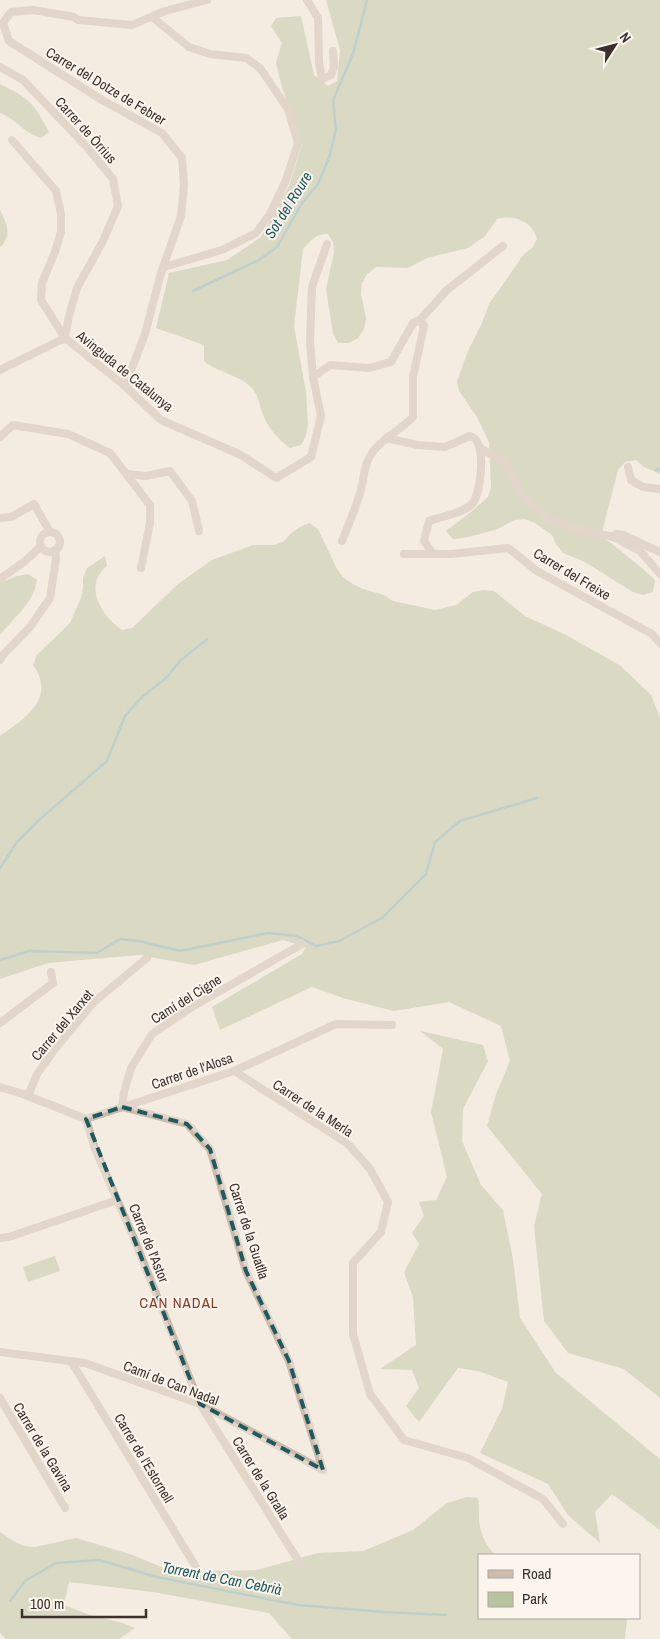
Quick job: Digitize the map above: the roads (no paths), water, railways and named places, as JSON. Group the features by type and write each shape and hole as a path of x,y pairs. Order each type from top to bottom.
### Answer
{"street":[{"name":"Carrer del Dotze de Febrer","path":"125,386 145,334 181,216 184,186 182,158 162,133 102,100 9,41 3,24 11,12 33,10 74,17 78,20 132,25 164,12 207,0"},
{"path":"307,0 318,18 319,62 322,79 331,75 334,68 333,51"},
{"path":"152,17 189,46 210,54 246,58 260,68 288,109 298,143 286,180 270,214 256,233 222,250 164,267"},
{"name":"Carrer de Òrrius","path":"0,67 23,80 86,146 113,179 118,206 103,241 77,288 65,338"},
{"path":"12,140 56,191 61,214 61,232 42,283 41,300 65,338"},
{"path":"314,377 310,340 312,287 326,244"},
{"path":"314,377 330,365 369,368 391,362 417,321 447,290 503,246"},
{"path":"342,541 361,490 364,470 372,453 413,417 413,377 424,326 417,321"},
{"name":"Avinguda de Catalunya","path":"0,370 65,338 125,386 161,420 241,455 276,478 311,457 321,416 314,377"},
{"path":"0,437 14,425 68,434 110,453 150,505 150,523 141,568"},
{"path":"387,438 417,445 445,447 470,436 476,439 480,448 480,488 472,504 456,513 428,521 424,541 433,554"},
{"path":"480,448 505,462 520,494 548,519 578,529 614,537 640,551 660,574"},
{"path":"628,467 631,480 643,487 660,489"},
{"path":"127,474 146,476 170,471 192,502 199,532"},
{"path":"0,518 11,517 34,504 50,532"},
{"path":"50,532 56,534 59,539 59,546 55,550 46,551 41,546 40,538 45,533 50,532"},
{"path":"614,537 616,534 623,535 660,552"},
{"path":"0,579 24,562 41,546"},
{"name":"Carrer del Freixe","path":"404,554 433,554 508,548 537,571 652,634 660,643"},
{"path":"0,660 30,628 50,598 56,559 55,550"},
{"name":"Camí del Cigne","path":"122,1108 124,1092 131,1068 152,1034 192,1006 302,944"},
{"name":"Carrer del Xarxet","path":"28,1096 37,1074 92,1003 147,958"},
{"path":"0,1023 53,983 50,972"},
{"name":"Carrer de l'Alosa","path":"86,1119 234,1071 336,1024 392,1025"},
{"name":"Carrer de la Merla","path":"234,1071 348,1144 370,1169 388,1202 381,1232 353,1263 353,1334 370,1394 404,1440 468,1458 543,1499 563,1524"},
{"path":"0,1087 86,1119"},
{"name":"Carrer de la Guatlla","path":"122,1108 187,1124 210,1148 246,1271 289,1362 323,1470"},
{"name":"Carrer de l'Astor","path":"86,1119 95,1149 200,1404"},
{"path":"0,1238 9,1237 117,1200"},
{"name":"Camí de Can Nadal","path":"0,1352 85,1364 200,1404 323,1470"},
{"name":"Carrer de l'Estornell","path":"71,1362 196,1567"},
{"name":"Carrer de la Gavina","path":"0,1398 65,1508"},
{"name":"Carrer de la Gralla","path":"200,1404 301,1565"}],"waterway":[{"name":"Sot del Roure","path":"193,291 259,260 277,247 302,203 318,184 330,155 336,129 333,100 353,54 367,0"},
{"path":"656,470 660,469"},
{"path":"0,868 17,842 39,820 107,761 125,716 142,697 166,678 180,661 207,639"},
{"path":"0,960 29,951 97,953 120,939 139,941 180,951 268,933 297,936 316,946 339,941 382,918 426,874 435,842 460,821 537,798"},
{"name":"Torrent de Can Cebrià","path":"10,1601 25,1581 56,1563 99,1560 157,1577 298,1605 446,1615"}],"district":[{"name":"CAN NADAL","path":"179,1302"}]}
